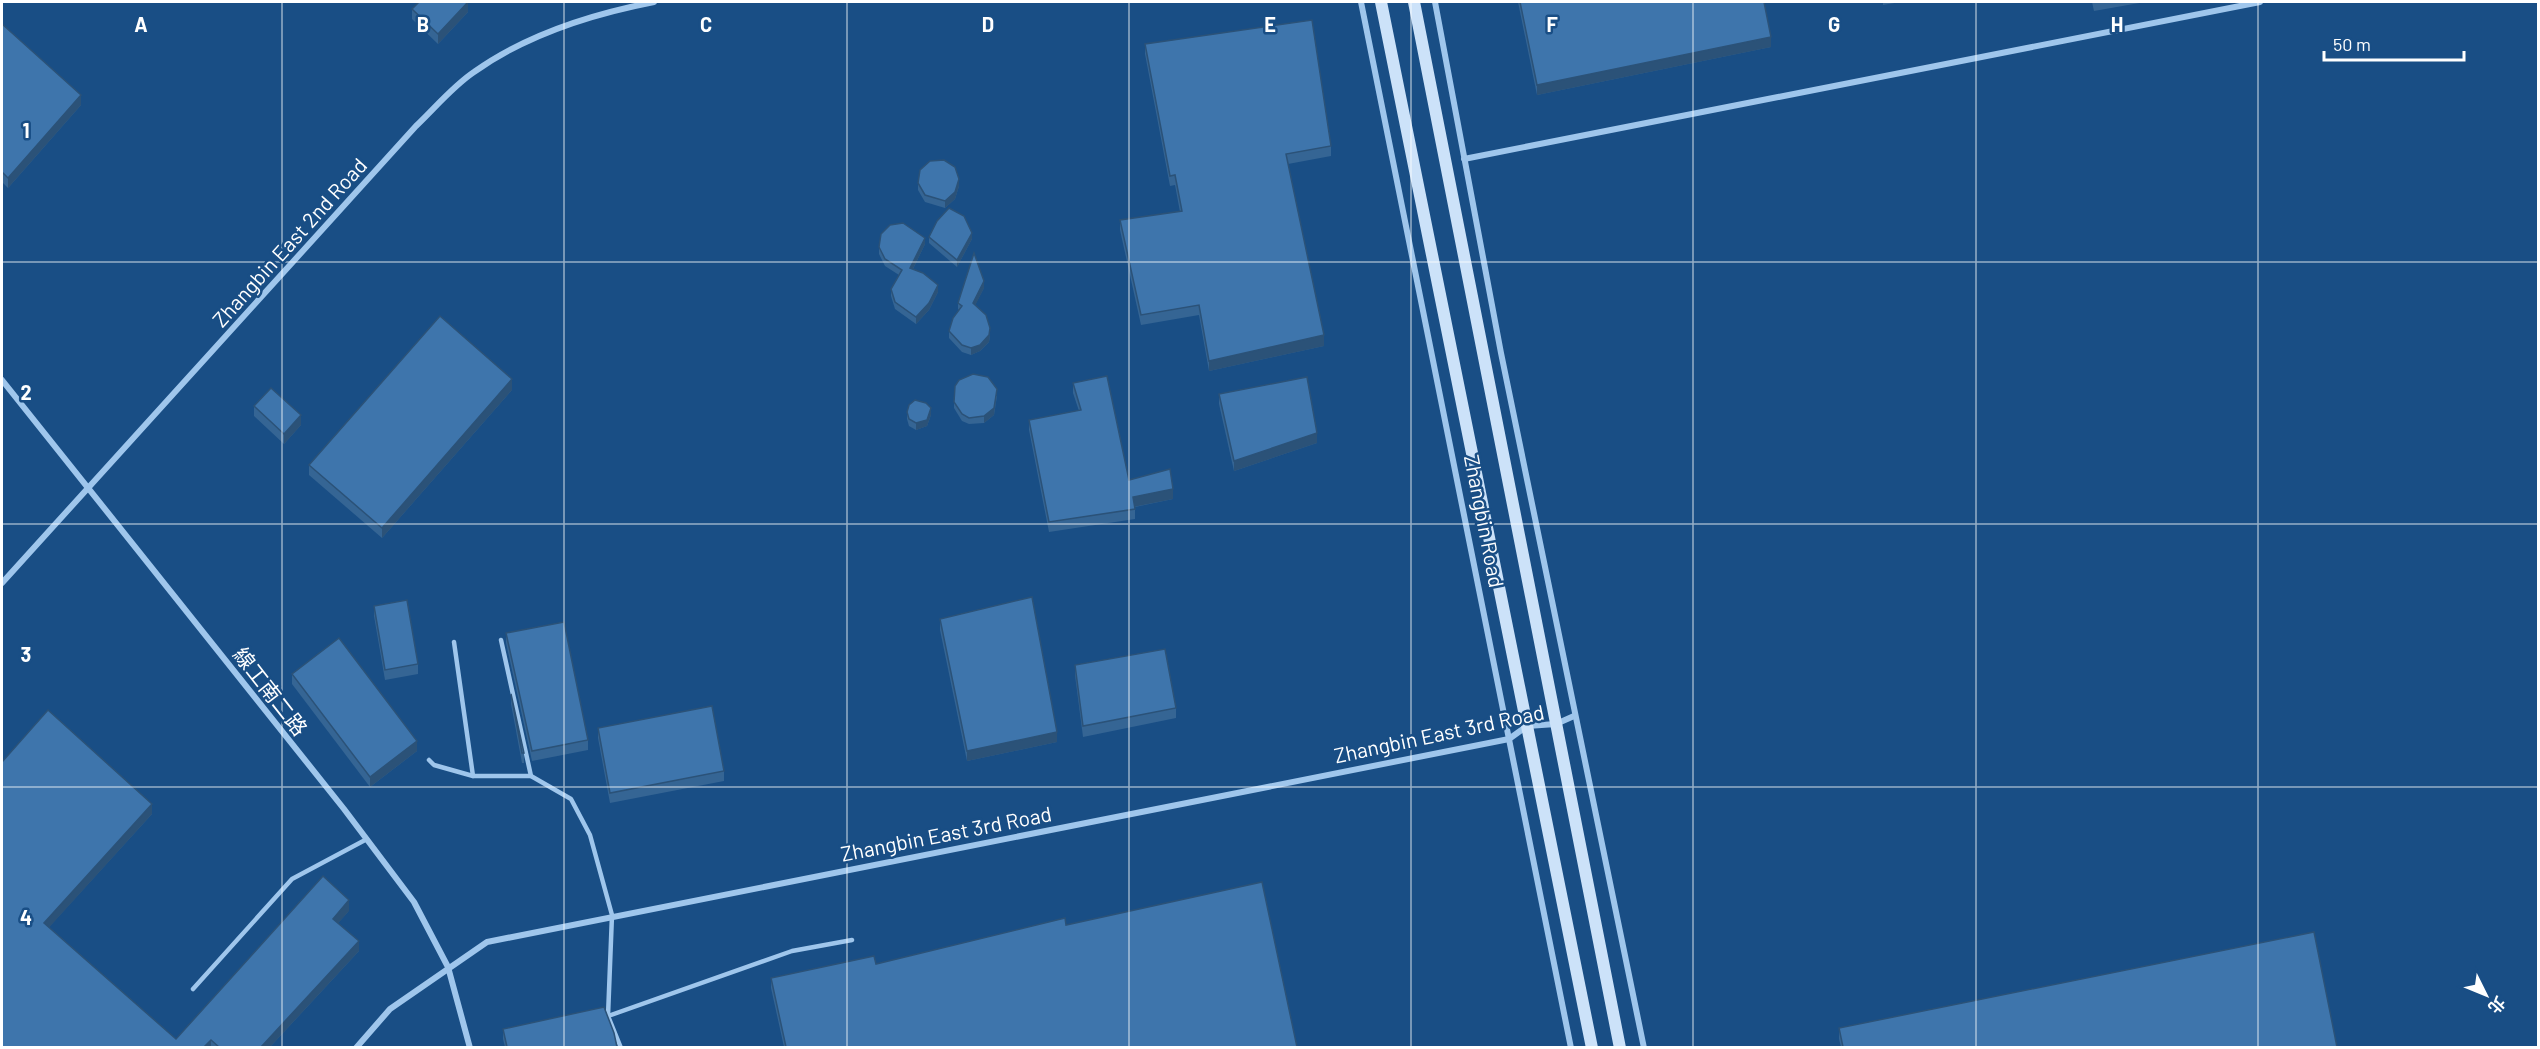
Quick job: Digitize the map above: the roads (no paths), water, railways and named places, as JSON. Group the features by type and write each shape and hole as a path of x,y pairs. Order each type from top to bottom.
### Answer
{"street":[{"name":"Zhangbin East 2nd Road","path":"2,583 417,126 473,72 536,37 607,11 654,2"},
{"name":"Zhangbin Road","path":"1361,2 1571,1047"},
{"name":"Zhangbin Road","path":"1381,2 1592,1047"},
{"name":"Zhangbin Road","path":"1413,2 1620,1047"},
{"path":"1434,2 1574,716 1644,1047"},
{"path":"1464,159 2260,2"},
{"name":"線工南二路","path":"2,380 367,839 414,902 448,967 470,1047"},
{"name":"Zhangbin East 3rd Road","path":"356,1047 390,1009 487,942 551,931 612,915 1509,739 1527,726 1556,724 1574,716"}],"lane":[{"path":"501,640 531,776"},
{"path":"454,642 474,776"},
{"path":"429,760 434,765 474,776 531,776 571,799 590,835 612,915 608,1016 621,1047"},
{"path":"194,989 292,879 367,839"},
{"path":"608,1016 792,951 852,939"}]}
